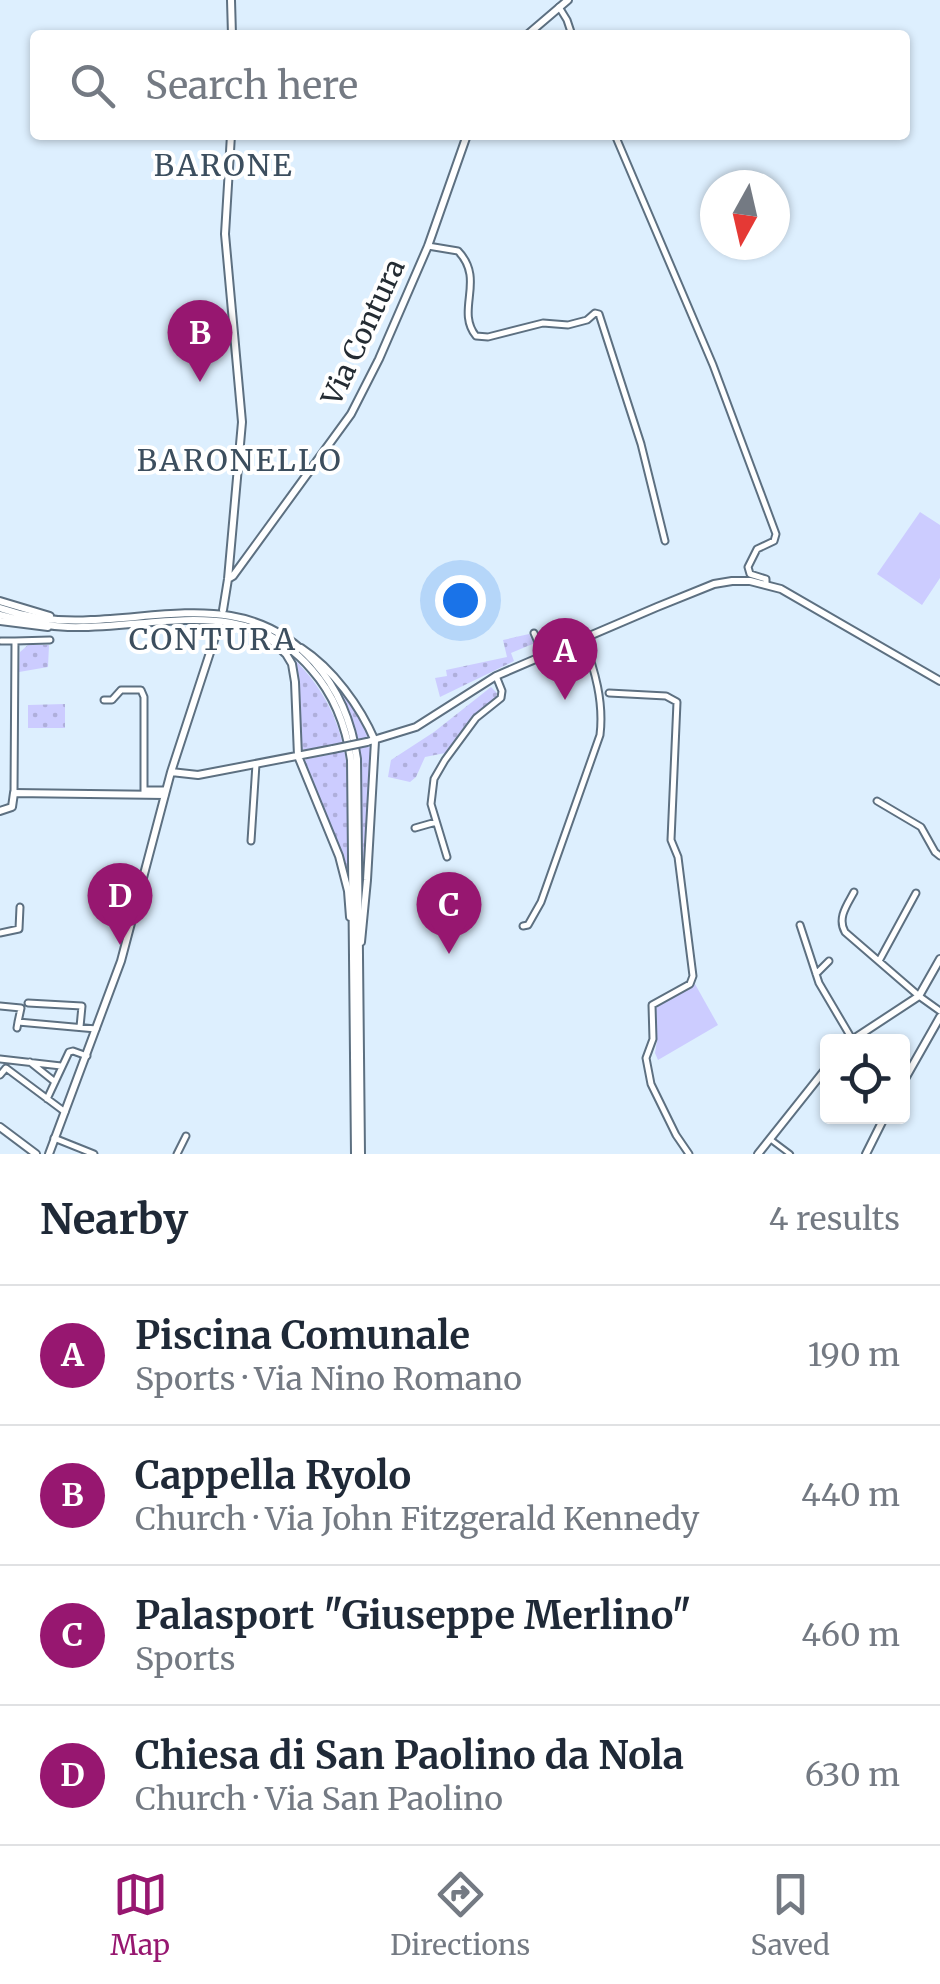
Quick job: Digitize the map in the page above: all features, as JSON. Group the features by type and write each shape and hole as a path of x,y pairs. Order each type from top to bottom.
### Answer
{"street":[{"path":"231,0 232,30"},
{"path":"532,30 568,0"},
{"path":"558,7 570,30"},
{"path":"223,610 242,422 224,234 231,140"},
{"name":"Via Contura","path":"228,579 345,424 379,359 428,246 465,140"},
{"path":"617,140 713,365 776,534 774,541 757,549 748,567 750,574 766,579 766,584"},
{"path":"428,246 458,251 470,267 469,324 476,336 488,337 543,323 568,325 600,314 641,444 665,541"},
{"path":"171,772 198,775 371,742 408,730 496,676 714,584 750,581 796,596 940,681"},
{"path":"0,611 66,624 196,618 230,622 260,631 290,648 331,696 345,730 352,778 358,1154"},
{"path":"0,611 66,624 184,612 213,613 262,624 324,665 369,727 371,742 367,880 357,959"},
{"path":"50,1154 126,944 171,772 220,625"},
{"path":"260,631 280,647 292,664 298,756 344,874 357,959"},
{"path":"534,633 544,656"},
{"path":"524,926 541,902 600,735 599,692 584,639"},
{"path":"0,810 12,807 14,793 16,640"},
{"path":"1,641 50,640"},
{"path":"294,643 315,663 336,693 355,743 360,823 357,959"},
{"path":"447,857 431,794 434,779 476,718 501,698 496,676"},
{"path":"104,700 112,700 121,690 141,690 144,792"},
{"path":"609,693 666,696 678,702 670,840 678,857 693,976 690,984 652,1005 653,1039 646,1058 656,1097 688,1154"},
{"path":"251,840 256,764"},
{"path":"14,793 166,792"},
{"path":"877,801 921,828 940,856"},
{"path":"415,828 436,822"},
{"path":"854,892 842,916 845,932 940,1014 910,1069"},
{"path":"880,960 916,893"},
{"path":"0,933 20,929 20,908"},
{"path":"800,925 816,974 847,1034"},
{"path":"860,1034 919,996 940,960"},
{"path":"816,974 829,962"},
{"path":"28,1003 82,1006 80,1027"},
{"path":"0,1006 21,1008 18,1025 96,1029"},
{"path":"46,1100 70,1052 86,1056"},
{"path":"0,1058 60,1066"},
{"path":"30,1062 55,1082"},
{"path":"0,1075 6,1068 65,1112"},
{"path":"758,1154 820,1076"},
{"path":"866,1154 881,1124"},
{"path":"0,1127 36,1154"},
{"path":"177,1154 186,1136"},
{"path":"54,1138 94,1154"},
{"path":"770,1139 790,1154"}],"shaded area":[{"path":"920,512 940,525 940,578 922,605 877,574"},
{"path":"529,634 535,643 511,653 514,661 440,697 435,678 447,676 446,670 507,657 503,640"},
{"path":"28,645 49,645 48,667 19,672 20,652"},
{"path":"293,658 315,683 341,736 349,791 349,884 304,764 306,759 333,754 333,745 301,750 298,675"},
{"path":"329,674 366,726 368,747 372,748 364,881 359,743 346,704"},
{"path":"491,687 497,693 496,700 472,716 445,753 425,757 410,782 388,777 391,760"},
{"path":"65,704 65,728 28,728 28,705"},
{"path":"695,984 718,1025 658,1060 654,1006"}],"place":[{"name":"Cappella Ryolo","path":"200,382"},
{"name":"Piscina Comunale","path":"565,700"},
{"name":"Chiesa di San Paolino da Nola","path":"120,945"},
{"name":"Palasport \"Giuseppe Merlino\"","path":"449,954"}],"district":[{"name":"BARONE","path":"224,166"},
{"name":"BARONELLO","path":"240,461"},
{"name":"CONTURA","path":"213,640"}]}
